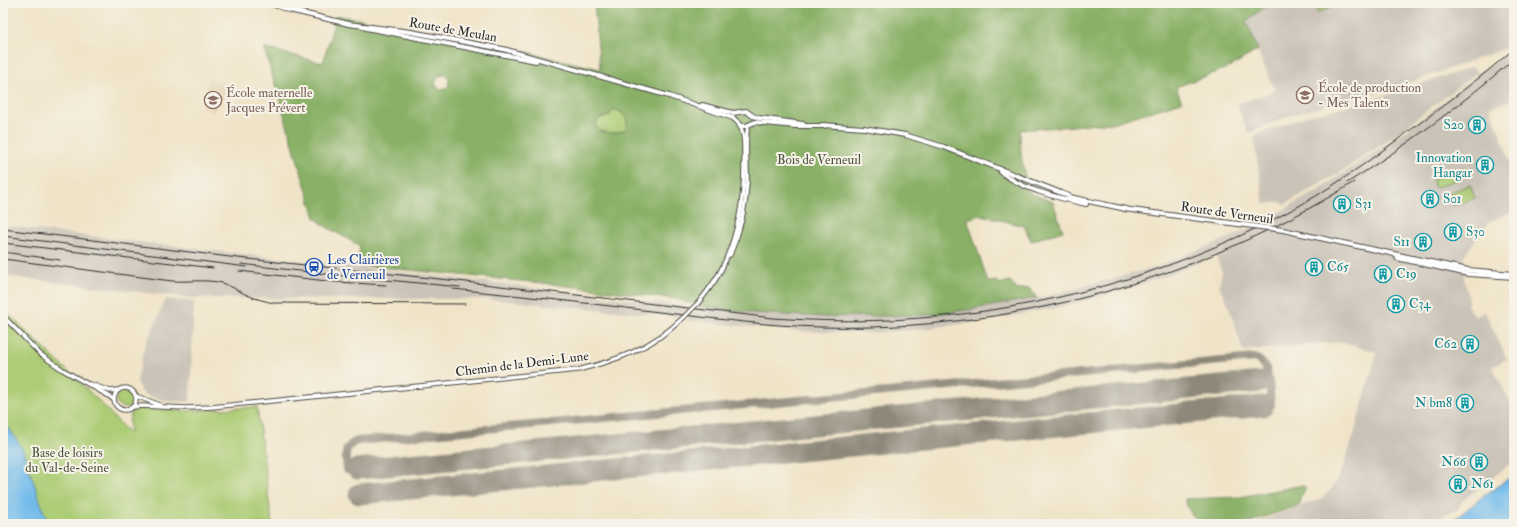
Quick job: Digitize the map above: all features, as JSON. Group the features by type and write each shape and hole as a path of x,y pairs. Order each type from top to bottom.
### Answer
{"main road":[{"name":"Route de Meulan","path":"269,3 313,16 400,36 552,63 730,113 739,112"},
{"name":"Route de Meulan","path":"280,3 313,16"},
{"name":"Route de Meulan","path":"669,96 734,118 738,124"},
{"path":"745,111 750,114 752,118 749,124 744,126 738,124 736,117 739,112 745,111"},
{"name":"Route de Verneuil","path":"750,114 754,117 762,119 824,126"},
{"name":"Route de Verneuil","path":"749,124 757,122 795,126 864,128 905,135 944,147 998,169 1005,176 1045,193 1092,205 1283,230 1468,270 1514,276"}],"street":[{"name":"Chemin de la Demi-Lune","path":"132,408 142,406 186,408 212,407 578,370 628,355 650,344 665,334 683,318 698,303 722,268 738,219 743,190 743,133 738,124"},
{"path":"722,268 733,247 742,221 746,199 746,136 749,124"},
{"path":"3,316 40,354 63,370 83,382 109,396 121,410 132,408 136,402 134,392 129,389 110,391 83,382"},
{"path":"114,400 115,394 120,390"},
{"name":"Chemin de la Demi-Lune","path":"136,396 165,407"}],"shaded area":[{"path":"1270,3 1514,3 1514,41 1507,48 1397,87 1294,114 1248,133 1237,104 1275,91 1245,21"},
{"path":"1514,47 1514,99 1490,107 1514,169 1514,183 1509,185 1514,210 1489,222 1463,257 1465,268 1464,278 1469,300 1467,305 1475,317 1485,312 1507,359 1492,367 1514,409 1514,461 1462,501 1457,510 1444,515 1431,524 1252,524 1322,498 1332,488 1344,464 1353,438 1377,352 1339,342 1243,351 1228,304 1219,285 1222,272 1216,256 1157,279 1109,294 1059,307 979,322 873,333 812,332 686,320 699,306 754,313 825,317 929,315 1048,296 1153,268 1231,237 1319,190 1407,130 1477,75 1476,73 1387,141 1342,171 1284,205 1282,202 1264,204 1254,140 1256,135 1304,117 1377,98 1473,67 1477,73 1504,56"},
{"name":"École maternelle Jacques Prévert","path":"209,79 224,83 229,89 228,93 213,113 201,107"},
{"path":"3,225 691,307 681,317 486,299 191,298 3,276"},
{"path":"166,299 194,302 189,402 167,401 151,397 141,392 137,381 144,348"}],"green space":[{"name":"Bois de Verneuil","path":"594,3 1270,3 1246,21 1258,50 1230,67 1176,87 1182,102 1112,123 1020,130 1021,154 1028,192 1053,202 1063,231 1031,241 1024,226 981,215 967,219 988,282 997,281 999,284 1010,281 1017,290 1029,288 1037,298 929,315 825,317 754,313 699,306 677,299 541,283 358,265 360,246 328,228 315,218 264,48 323,63 336,15 466,38 600,69","holes":["442,75 447,76 449,80 448,87 443,90 437,87 435,83 438,77","614,109 621,112 625,116 627,129 613,133 598,130 595,124 600,118 609,116"]},
{"path":"1314,3 1333,3 1334,5 1318,13"},
{"path":"614,109 621,112 625,116 627,129 613,133 598,130 595,124 600,118 609,116"},
{"path":"1462,168 1464,169 1466,176 1435,188 1433,179"},
{"path":"1470,185 1475,198 1453,206 1448,193"},
{"name":"Base de loisirs du Val-de-Seine","path":"3,309 101,403 124,428 131,433 129,425 130,419 132,413 138,408 184,411 257,407 272,524 3,524"},
{"path":"121,390 129,390 134,395 132,406 129,408 121,408 116,403 116,395"},
{"path":"1303,485 1306,488 1300,499 1300,505 1244,524 1201,524 1189,510 1185,499 1240,497"}],"water":[{"path":"3,419 22,448 48,524 3,524"},
{"path":"1514,475 1514,524 1443,524 1459,516 1486,494"}],"taxiway":[{"path":"357,469 347,470 346,457 349,446 357,441 1254,358 1261,362 1267,370 1269,381 1261,382"},
{"path":"1263,406 1271,405 1269,381"}],"runway":[{"path":"357,469 1261,382"},
{"path":"359,494 1263,406"}],"railway":[{"path":"3,229 238,258 449,280 773,318 874,321 956,315 1006,308 1102,286 1150,272 1196,255 1242,235 1286,213 1347,176 1447,103 1514,49"},
{"path":"1347,183 1433,124 1514,59"},
{"path":"453,289 560,300 724,320 782,325 821,327 891,326 961,321 1030,310 1098,294 1165,273 1230,248 1293,217 1354,182"},
{"path":"3,236 247,267"},
{"path":"3,243 213,268"},
{"path":"3,252 60,260"},
{"path":"3,259 172,281 216,282 222,283 254,298 274,303 465,304"},
{"path":"241,264 460,287"},
{"path":"239,271 336,282 386,285"}],"place":[{"name":"École de production - Mes Talents","path":"1305,95"},
{"name":"École maternelle Jacques Prévert","path":"213,100"},
{"name":"S20","path":"1477,125"},
{"name":"Innovation Hangar","path":"1485,165"},
{"name":"S01","path":"1430,199"},
{"name":"S31","path":"1342,204"},
{"name":"S30","path":"1453,232"},
{"name":"S11","path":"1423,242"},
{"name":"Les Clairières de Verneuil","path":"314,267"},
{"name":"C65","path":"1314,267"},
{"name":"C19","path":"1383,274"},
{"name":"C34","path":"1396,304"},
{"name":"C62","path":"1470,344"},
{"name":"N bm8","path":"1465,403"},
{"name":"N66","path":"1479,462"},
{"name":"N61","path":"1458,484"}]}
